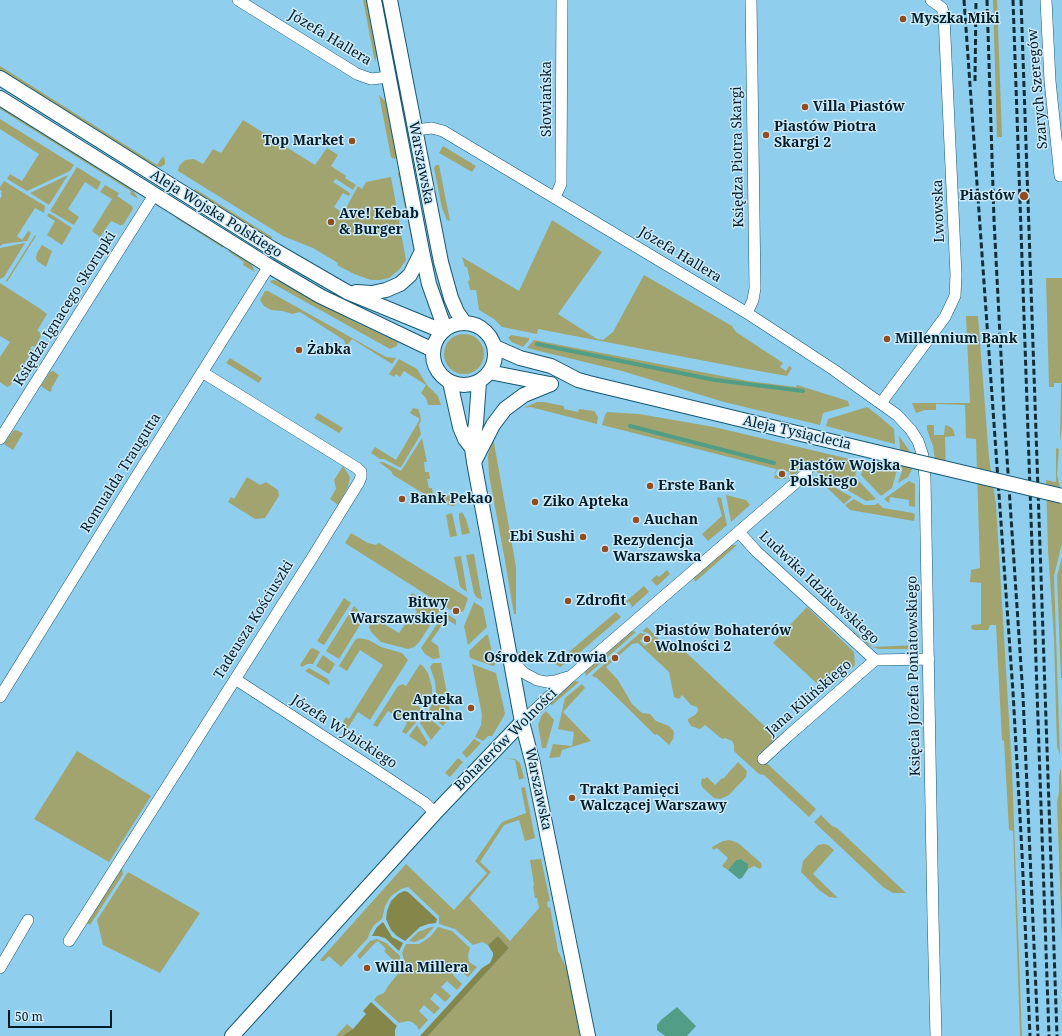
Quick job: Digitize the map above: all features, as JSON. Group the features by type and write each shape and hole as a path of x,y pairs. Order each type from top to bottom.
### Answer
{"street":[{"name":"Józefa Hallera","path":"238,0 357,74 371,79 388,77"},
{"name":"Warszawska","path":"374,0 422,252 435,303 444,330"},
{"name":"Warszawska","path":"390,0 439,252 451,298 457,312 464,322"},
{"name":"Słowiańska","path":"555,197 561,184 562,0"},
{"name":"Księdza Piotra Skargi","path":"747,313 753,300 755,288 751,0"},
{"name":"Lwowska","path":"881,403 945,316 955,296 956,274 944,16 942,8 931,0"},
{"name":"Szarych Szeregów","path":"1046,0 1050,81 1060,176"},
{"name":"Aleja Wojska Polskiego","path":"0,78 271,248 347,292 444,330"},
{"name":"Aleja Wojska Polskiego","path":"0,98 154,195 320,296 433,350"},
{"name":"Józefa Hallera","path":"415,130 432,128 443,131 747,313 881,403 906,422 914,435"},
{"name":"Księdza Ignacego Skorupki","path":"0,439 154,195"},
{"path":"347,292 372,293 393,288 410,275 422,252"},
{"name":"Romualda Traugutta","path":"0,696 269,266"},
{"path":"464,322 478,326 489,334 495,347 494,360 484,377 464,385 450,382 443,378 434,365 433,350 434,343 444,330 457,323 464,322"},
{"name":"Aleja Tysiąclecia","path":"495,347 520,358 551,366 578,380 1062,496"},
{"name":"Tadeusza Kościuszki","path":"70,941 359,482 360,472 357,468 202,372"},
{"name":"Warszawska","path":"484,377 476,423 473,455 522,722 532,760 588,1036"},
{"name":"Aleja Tysiąclecia","path":"484,377 551,384 578,380"},
{"name":"Warszawska","path":"450,382 460,427 473,455"},
{"path":"473,455 505,409 524,395 551,384"},
{"name":"Księcia Józefa Poniatowskiego","path":"914,435 921,450 925,465 932,918 936,1036"},
{"name":"Bohaterów Wolności","path":"232,1036 436,813 522,722 570,677 807,473"},
{"name":"Ludwika Idzikowskiego","path":"739,532 762,556 875,660 929,659"},
{"path":"509,652 518,667 524,673 537,680 546,682 570,677"},
{"name":"Jana Kilińskiego","path":"763,759 875,660"},
{"name":"Józefa Wybickiego","path":"235,679 425,803 436,813"},
{"path":"0,968 28,920"}],"shaded area":[{"path":"363,0 368,0 377,55 375,62"},
{"path":"993,0 997,0 1002,137 997,137"},
{"path":"0,66 157,165 163,156 165,164 161,167 152,166 0,71"},
{"path":"379,95 386,102 389,109 397,158 394,159 391,157"},
{"path":"0,105 132,188 138,199 130,194 131,191 0,109"},
{"path":"0,119 74,165 70,171 27,191 7,179 10,174 22,181 39,154 0,129"},
{"path":"243,120 315,165 327,148 338,155 331,166 356,185 353,190 336,179 333,182 350,193 349,196 343,193 334,207 340,211 339,213 342,215 358,186 362,189 366,182 391,177 406,260 400,269 389,278 380,280 371,280 354,274 337,265 338,263 313,248 283,236 178,171 179,166 185,160 194,159 203,164 213,149 221,153"},
{"path":"443,146 476,166 472,172 439,153"},
{"path":"436,165 439,165 450,221 447,220 442,208 434,168"},
{"path":"77,167 101,182 97,190 85,182 68,209 79,217 74,225 50,211"},
{"path":"400,172 415,247 414,252 398,173"},
{"path":"68,175 49,205 30,193"},
{"path":"4,181 45,206 44,213 35,208 17,236 22,240 28,231 31,233 27,241 3,244 0,246 0,199 2,191 0,190 0,187"},
{"path":"105,185 119,193 117,196 132,206 133,209 123,225 111,221 100,237 92,231 112,199 100,192"},
{"path":"195,189 272,237 270,240 193,192"},
{"path":"49,213 72,228 62,245 47,235 55,221 47,216"},
{"path":"176,216 223,245 223,248 176,218"},
{"path":"552,220 602,252 558,314 597,339 603,340 613,332 644,275 732,326 736,332 783,363 780,367 786,371 789,366 792,368 787,376 538,329 537,334 502,327 494,319 479,310 476,290 470,290 468,281 470,280 467,267 465,267 462,257 519,291"},
{"path":"35,235 36,236 7,282 6,281"},
{"path":"25,243 4,277 0,279 0,248"},
{"path":"42,245 52,251 46,267 37,261 36,258"},
{"path":"228,251 231,251 251,263 255,272 243,265 244,262"},
{"path":"1046,278 1062,278 1062,426 1060,442 1061,383 1054,383 1054,387 1049,387"},
{"path":"272,280 280,281 351,320 398,342 397,346 390,349 270,282"},
{"path":"0,283 47,314 37,331 40,332 41,336 35,347 32,346 30,349 33,350 10,386 7,387 0,382 0,357 10,342 0,336"},
{"path":"265,291 268,291 386,357 396,358 392,364 352,339 346,347 344,340 300,312 292,314 283,311 271,310 264,306 260,300"},
{"path":"966,316 978,316 989,458 996,504 1012,770 1022,1036 1020,1036 1013,831 1009,830 1004,741 1002,740 996,625 990,625 988,630 973,630 971,628 972,625 981,624 981,583 970,582 971,570 980,568 976,439 966,438 965,405 936,404 936,410 925,410 916,413 912,403 970,403"},
{"path":"468,334 475,337 481,343 484,354 483,362 475,371 468,374 460,374 453,371 445,362 444,350 447,343 456,335"},
{"path":"511,335 529,338 529,340 523,347 512,342 508,338"},
{"path":"534,340 748,381 796,387 797,385 848,401 849,406 823,413 820,425 724,402 622,371 527,348"},
{"path":"230,358 262,378 259,383 226,363"},
{"path":"399,359 417,369 427,385 438,396 441,405 428,405 426,398 421,393 426,385 404,371 400,377 396,374 394,377 389,374"},
{"path":"53,371 59,375 50,392 41,386 50,372"},
{"path":"537,402 564,406 564,409 578,412 579,409 594,411 598,417 597,424 530,407 523,408"},
{"path":"867,407 894,429 895,444 826,426 828,419"},
{"path":"413,408 418,409 420,414 421,420 419,425 421,434 401,467 384,459 380,459 371,453 375,447 396,460 420,419 410,413"},
{"path":"607,412 639,414 714,427 858,461 855,477 876,499 866,501 817,472 802,469 788,479 790,472 777,469 775,475 786,479 774,478 776,469 602,425"},
{"path":"318,413 343,428 339,433 314,418"},
{"path":"927,425 934,425 934,435 944,435 946,425 952,428 954,432 955,436 945,437 946,475 942,475 941,460 935,460"},
{"path":"16,430 23,433 13,450 4,444 13,431"},
{"path":"899,436 911,453 914,466 908,477 898,483 902,471"},
{"path":"493,437 516,567 516,614 514,614 489,475 488,456"},
{"path":"422,438 427,462 424,462 425,472 429,472 430,479 427,479 429,488 432,488 433,495 431,498 393,475 391,471 379,462 383,462 401,471"},
{"path":"1056,448 1059,449 1057,475 1062,495 1062,543 1054,576 1060,755 1057,747 1054,638 1048,550 1046,480 1056,482"},
{"path":"865,462 897,470 892,488 881,496 861,475"},
{"path":"343,466 350,477 348,487 338,505 330,499 336,489 334,480"},
{"path":"247,477 260,485 266,482 278,490 279,496 265,518 255,519 228,502 231,497 234,499"},
{"path":"817,478 852,497 844,504"},
{"path":"909,481 915,484 915,507 909,506 909,500 890,497 889,503 884,499"},
{"path":"443,493 444,496 452,495 452,493 454,493 457,503 456,505 452,506 433,500 437,494"},
{"path":"726,495 746,500 750,505 731,522"},
{"path":"718,497 721,498 727,525 708,541 702,534 722,516 717,499"},
{"path":"854,499 864,505 875,505 878,503 883,508 913,513 915,515 914,521 850,510 845,505"},
{"path":"462,512 466,519 470,533 462,535 459,514"},
{"path":"452,513 457,536 450,537 446,515"},
{"path":"351,533 368,543 376,545 379,543 468,598 464,610 462,612 455,607 452,611 345,543"},
{"path":"732,545 737,545 695,582 694,578"},
{"path":"474,554 482,600 476,597 474,593 466,555"},
{"path":"461,556 467,592 460,587 454,557"},
{"path":"1062,557 1062,678 1061,678 1057,576"},
{"path":"667,570 670,574 657,586 651,580 657,575 659,577"},
{"path":"644,586 649,592 630,609 632,606 629,602 624,603"},
{"path":"412,593 440,610 420,641 414,647 408,649 381,642 371,632 369,627 372,619 376,616 384,614 379,621 399,633 406,623 409,624 417,611 415,610 419,602 410,596"},
{"path":"344,598 351,603 324,645 317,641"},
{"path":"474,602 483,608 487,627 468,645 464,626"},
{"path":"354,606 358,610 363,620 339,659 326,651"},
{"path":"807,607 854,652 855,665 825,691 773,643"},
{"path":"616,612 621,617 572,659 560,667 555,664"},
{"path":"446,613 456,620 456,625 446,619 431,641 438,646 440,658 433,659 425,654 421,648"},
{"path":"847,625 873,647 916,645 916,629 918,629 917,645 915,648 911,649 879,649 872,647"},
{"path":"647,627 670,651 673,649 668,644 677,644 774,735 774,741 758,755 816,809 809,817 764,775 759,774 738,755 734,751 732,741 725,738 722,739 705,725 700,729 691,726 688,719 695,715 698,711 697,707 691,705 682,695 679,699 674,697 669,672 638,643 632,644 606,667 618,680 632,704 642,713 650,714 656,721 669,726 673,730 673,739 669,745 657,734 655,735 596,677 595,678 592,675 640,633 647,634 640,641 645,646 653,638 648,633 642,631"},
{"path":"632,631 636,632 586,676 585,672"},
{"path":"486,635 488,635 495,665 493,666 470,658 469,651"},
{"path":"359,638 369,640 381,647 402,653 408,660 370,720 358,712 346,731 340,727 346,717 349,719 383,665 360,650 347,671 339,666 355,640"},
{"path":"311,648 320,652 313,664 307,664 302,667 300,665"},
{"path":"323,655 335,664 329,674 316,666"},
{"path":"433,663 441,663 446,694 436,694 435,681 430,667"},
{"path":"420,664 428,673 432,687 432,694 427,694 427,696 432,697 426,710 421,703 418,704 423,714 406,734 402,732 407,723 388,711 377,727 373,725 398,686 403,684 406,686"},
{"path":"472,664 496,673 505,713 492,736 488,736 483,741 475,737 481,725 482,715"},
{"path":"309,668 328,679 330,683 329,685 305,671"},
{"path":"575,681 579,682 552,705 549,703"},
{"path":"582,684 585,688 563,712 591,741 562,750 560,757 549,758 553,744 572,746 574,732 558,729 565,698"},
{"path":"435,698 447,698 451,716 443,726 428,713"},
{"path":"546,711 554,720 546,748 542,748 538,725 542,715"},
{"path":"426,716 441,728 431,740 420,723"},
{"path":"417,725 428,743 425,747 409,736"},
{"path":"474,739 481,743 467,758 462,753"},
{"path":"77,751 151,796 109,862 34,819"},
{"path":"458,758 463,762 450,777 445,773"},
{"path":"504,758 515,759 520,763 524,778 519,780 515,760"},
{"path":"738,762 747,771 746,777 729,795 720,799 714,798 702,787 702,778 704,779 707,777 715,785 722,778 723,779"},
{"path":"1061,768 1062,797 1062,940 1057,802"},
{"path":"525,787 535,838 525,841 519,820 504,825 480,862 491,872 469,898 510,941 539,908 537,898 535,898 530,860 541,859 550,901 547,902 548,908 550,907 558,951 567,969 580,1036 428,1036 509,948 498,936 488,945 482,942 473,945 455,929 439,924 439,916 408,887 401,889 391,896 385,906 382,919 374,925 368,938 341,967 329,956 324,961 320,960 406,864 454,910 487,873 475,861 502,822 526,813 521,788"},
{"path":"821,815 832,826 837,828 906,893 893,893 883,887 814,822"},
{"path":"730,840 738,843 761,863 762,866 760,869 754,866 748,869 747,863 741,859 736,860 728,870 722,866 728,858 717,848 713,850 712,847 723,841"},
{"path":"818,845 828,845 834,850 813,874 838,898 829,897 819,890 801,872 803,861"},
{"path":"741,859 748,864 748,869 742,878 739,879 728,870 736,860"},
{"path":"122,868 123,874 90,925 87,923"},
{"path":"128,872 200,913 160,973 103,945 97,920"},
{"path":"404,891 408,892 437,919 436,923 420,927 405,941 391,930 386,919 391,901 398,894"},
{"path":"383,922 392,937 403,943 399,951 385,938 372,936 377,927"},
{"path":"434,927 424,938 415,942 409,941 418,932"},
{"path":"438,927 452,931 470,948 468,955 469,962 477,967 468,977 458,969 453,975 462,984 457,990 447,981 441,987 451,996 445,1002 435,993 430,999 440,1008 434,1014 424,1005 419,1011 428,1020 419,1030 412,1022 408,1021 399,1023 374,1000 377,996 384,993 402,969 404,960 402,953 406,944 419,944 430,937"},
{"path":"498,936 509,948 428,1036 420,1036 482,968 490,963 493,953 488,945"},
{"path":"377,939 386,943 400,956 400,965 394,974 390,971 397,964 384,951 386,949 378,941 360,959 357,956 370,941"},
{"path":"371,1002 397,1026 395,1036 342,1036 353,1029 366,1014 363,1011"},
{"path":"677,1007 696,1026 687,1036 665,1036 657,1030 657,1025"},
{"path":"347,1024 353,1029 342,1036 336,1036"}],"waterway":[{"path":"537,344 715,380 803,391"},
{"path":"630,426 774,463"}],"railway":[{"path":"964,0 1013,692 1030,1036"},
{"path":"975,81 976,0"},
{"path":"987,0 994,220 1004,413 1023,696 1038,1036"},
{"path":"1013,0 1049,1036"},
{"path":"1021,0 1057,1036"}],"place":[{"name":"Myszka Miki","path":"903,19"},
{"name":"Villa Piastów","path":"805,107"},
{"name":"Piastów Piotra Skargi 2","path":"766,135"},
{"name":"Top Market","path":"352,141"},
{"name":"Piastów","path":"1024,196"},
{"name":"Ave! Kebab & Burger","path":"331,222"},
{"name":"Millennium Bank","path":"887,339"},
{"name":"Żabka","path":"299,350"},
{"name":"Piastów Wojska Polskiego","path":"782,474"},
{"name":"Erste Bank","path":"650,486"},
{"name":"Bank Pekao","path":"402,499"},
{"name":"Ziko Apteka","path":"535,502"},
{"name":"Auchan","path":"636,520"},
{"name":"Ebi Sushi","path":"583,537"},
{"name":"Rezydencja Warszawska","path":"605,549"},
{"name":"Zdrofit","path":"568,601"},
{"name":"Bitwy Warszawskiej","path":"456,611"},
{"name":"Piastów Bohaterów Wolności 2","path":"647,639"},
{"name":"Ośrodek Zdrowia","path":"615,658"},
{"name":"Apteka Centralna","path":"471,708"},
{"name":"Trakt Pamięci Walczącej Warszawy","path":"572,798"},
{"name":"Willa Millera","path":"367,968"}]}
